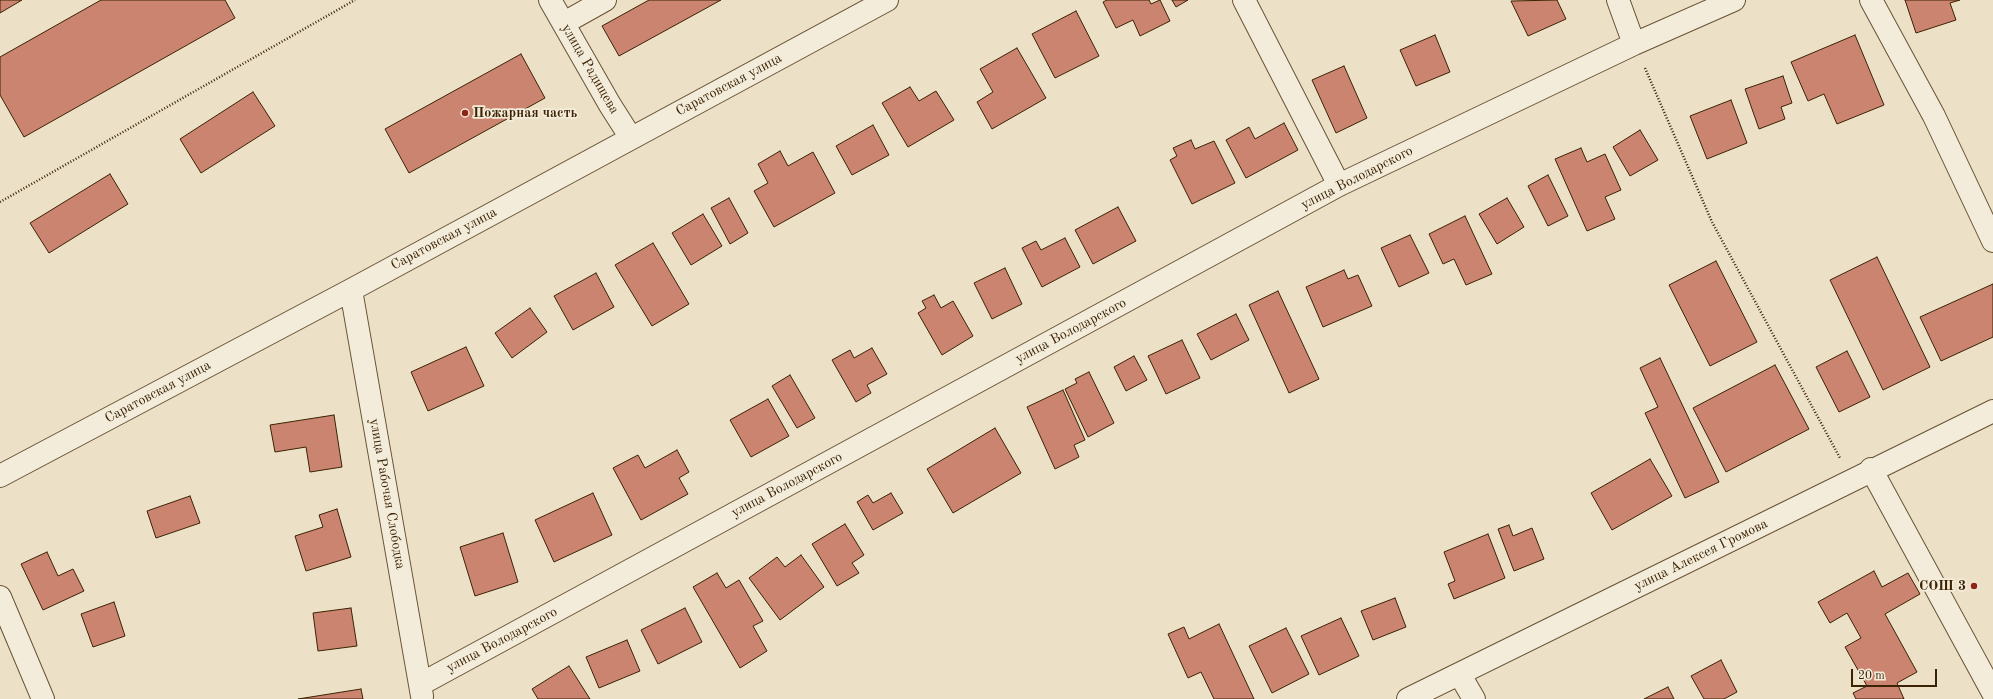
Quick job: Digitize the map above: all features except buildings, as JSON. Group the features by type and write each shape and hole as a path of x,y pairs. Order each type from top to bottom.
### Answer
{"street":[{"name":"улица Радищева","path":"550,0 631,138"},
{"path":"564,23 605,0"},
{"name":"Саратовская улица","path":"0,476 351,290 887,0"},
{"path":"1244,0 1339,186"},
{"path":"1618,0 1634,44"},
{"name":"улица Володарского","path":"421,691 1339,186 1634,44 1734,0"},
{"path":"1871,0 1934,116 1993,241"},
{"name":"улица Рабочая Слободка","path":"351,290 421,691"},
{"name":"улица Алексея Громова","path":"1408,699 1460,675 1872,469 1993,411"},
{"path":"1872,469 1993,693"},
{"path":"0,597 43,699"},
{"path":"1460,675 1474,699"}],"path":[{"path":"0,202 354,0"},
{"path":"1634,44 1712,222 1791,366 1851,480"}],"place":[{"name":"Пожарная часть","path":"465,113"},
{"name":"СОШ 3","path":"1974,586"}]}
